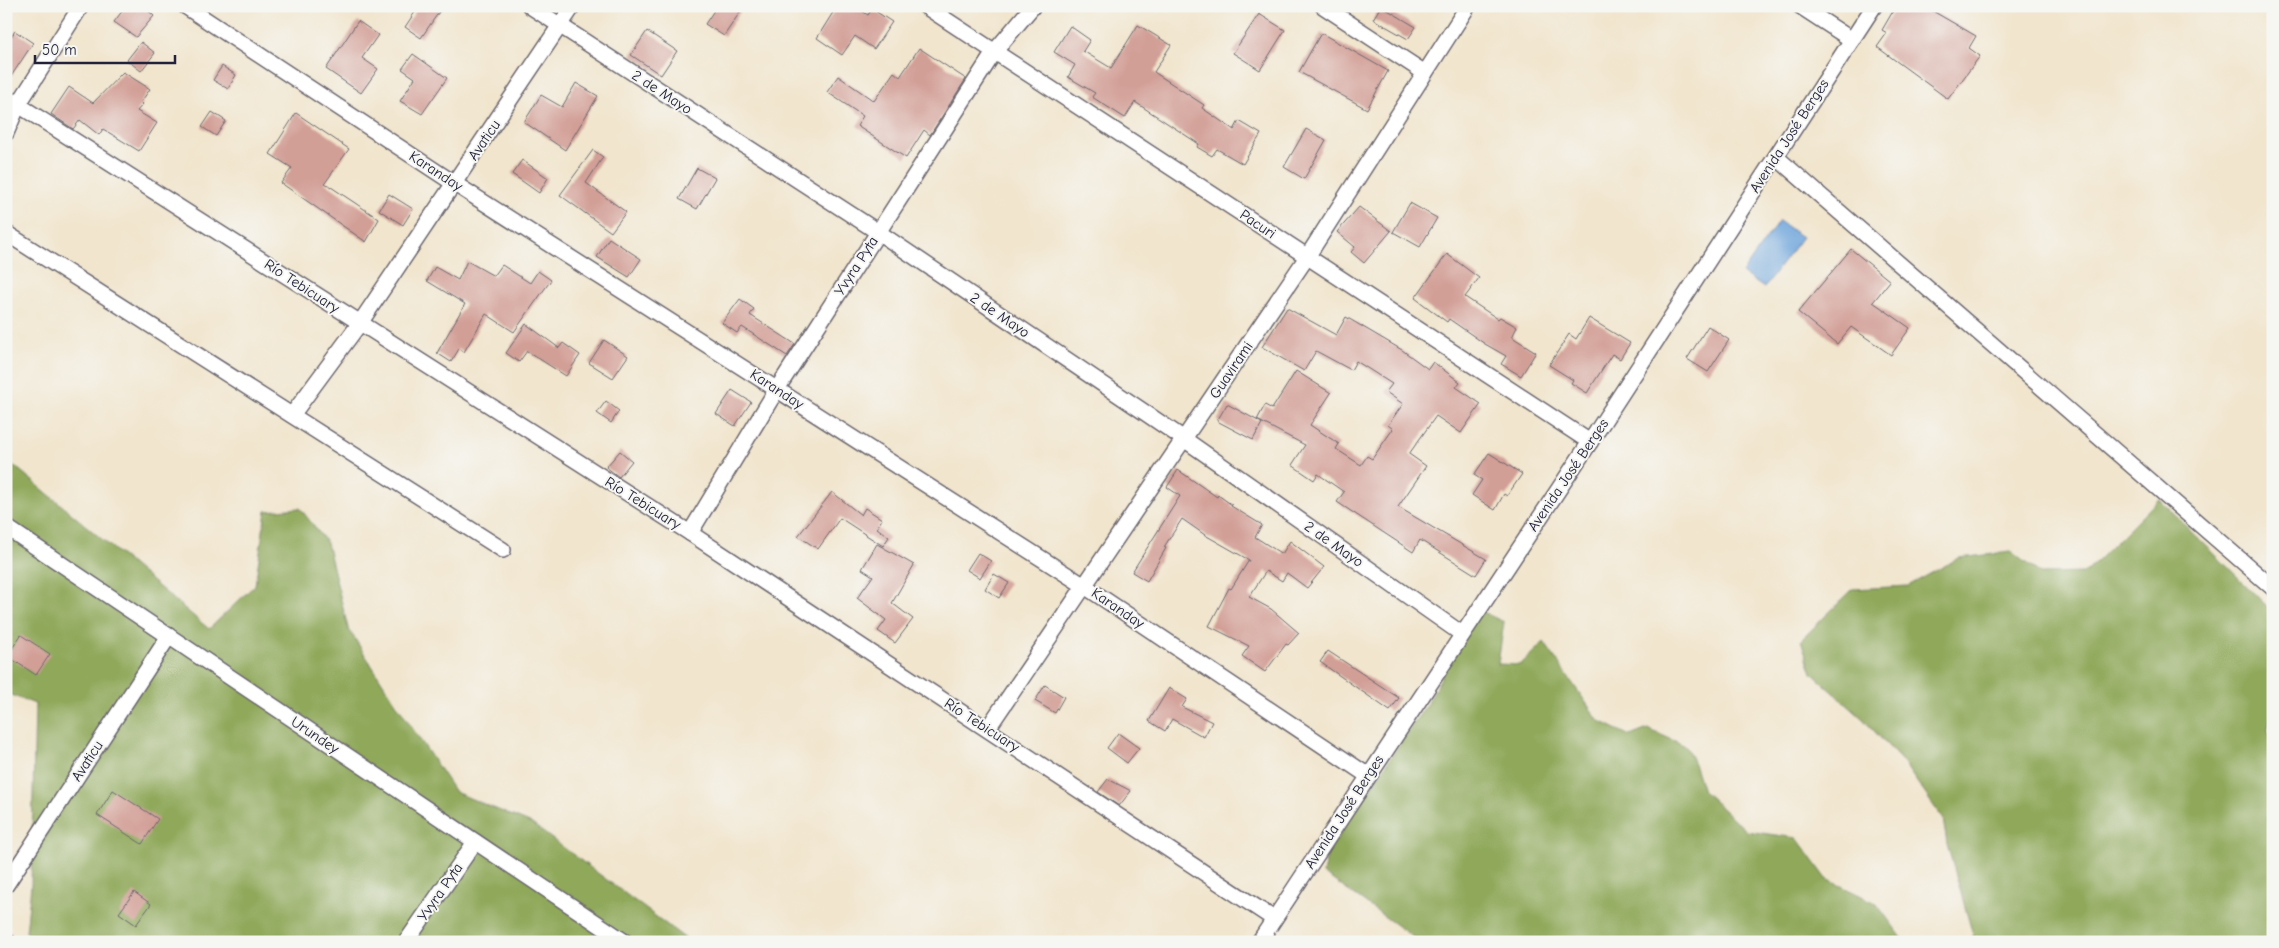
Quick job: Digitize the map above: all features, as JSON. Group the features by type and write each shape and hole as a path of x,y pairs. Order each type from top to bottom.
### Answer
{"street":[{"path":"6,133 12,101 81,6"},
{"name":"Karanday","path":"185,6 455,184 1083,585 1368,775"},
{"name":"2 de Mayo","path":"530,6 878,232 1184,440 1462,634"},
{"name":"Avaticu","path":"292,415 360,323 573,6"},
{"name":"Pacuri","path":"925,6 1590,442"},
{"name":"Yvyra Pyta","path":"690,533 777,389 878,232 996,51 1033,6"},
{"path":"1323,6 1425,73"},
{"name":"Guavirami","path":"988,728 1083,585 1184,440 1307,257 1468,6"},
{"path":"1800,6 1852,40"},
{"name":"Avenida José Berges","path":"1259,942 1590,442 1874,6"},
{"name":"Río Tebicuary","path":"12,101 690,533 988,728 1274,919"},
{"path":"1776,157 2273,588"},
{"path":"6,233 503,550"},
{"name":"Urundey","path":"6,527 625,942"},
{"name":"Avaticu","path":"6,886 169,636"},
{"name":"Yvyra Pyta","path":"406,942 475,842"}],"green space":[{"path":"6,466 16,467 209,629 255,585 266,511 300,508 327,543 348,628 455,792 532,824 690,942 41,942 26,932 31,885 35,704 6,693"},
{"path":"2159,499 2273,612 2273,706 2268,730 2273,742 2273,942 1975,942 1947,844 1943,819 1902,761 1863,719 1812,673 1801,640 1853,589 1908,586 1959,558 2011,552 2041,574 2085,573"},
{"path":"1476,609 1504,622 1498,664 1520,665 1544,642 1598,720 1630,736 1648,729 1686,746 1703,791 1747,831 1797,838 1827,879 1876,903 1905,942 1420,942 1323,873 1328,852 1430,699"}],"water":[{"path":"1779,221 1802,237 1764,288 1742,273"}],"building":[{"path":"126,6 143,6 154,16 136,37 114,22"},
{"path":"419,6 443,6 421,38 405,27"},
{"path":"717,6 744,6 724,36 705,24"},
{"path":"837,6 854,6 868,15 872,9 892,22 874,49 855,36 842,55 817,38"},
{"path":"1381,6 1416,27 1408,39 1373,19"},
{"path":"1896,6 1924,6 1976,36 1969,48 1980,56 1948,99 1877,47 1887,33 1882,30"},
{"path":"1259,14 1285,30 1260,70 1233,53"},
{"path":"358,21 378,35 362,58 378,69 361,93 326,69"},
{"path":"1138,25 1171,45 1154,72 1204,105 1202,108 1234,130 1239,121 1261,134 1243,164 1217,149 1212,156 1197,147 1199,144 1135,102 1125,118 1092,97 1095,93 1068,77 1075,65 1054,52 1070,26 1090,40 1083,51 1111,68"},
{"path":"15,31 33,43 6,84 6,44"},
{"path":"647,31 677,51 661,75 631,55"},
{"path":"1321,33 1388,71 1367,109 1299,72"},
{"path":"141,42 155,53 141,71 127,60"},
{"path":"919,48 966,79 930,135 924,130 906,158 857,126 863,116 827,92 838,76 874,101 894,72 900,77"},
{"path":"413,54 447,78 422,114 400,101 415,78 402,69"},
{"path":"222,66 236,75 228,89 213,80"},
{"path":"123,72 150,89 141,102 143,104 137,111 157,123 139,151 103,129 99,135 80,120 73,129 51,114 69,87 93,103"},
{"path":"576,83 598,96 565,150 524,122 541,95 562,107"},
{"path":"212,112 226,121 216,136 202,127"},
{"path":"296,113 349,149 325,183 379,219 366,242 281,183 292,168 270,154"},
{"path":"1306,129 1326,140 1304,179 1284,167"},
{"path":"593,150 603,157 586,183 626,212 611,232 560,195"},
{"path":"522,160 548,178 539,193 512,174"},
{"path":"697,168 715,178 697,209 679,199"},
{"path":"389,194 413,209 403,225 379,210"},
{"path":"1410,203 1437,218 1420,247 1393,232"},
{"path":"1359,207 1391,231 1364,263 1351,252 1355,247 1337,232"},
{"path":"609,238 641,259 629,277 597,257"},
{"path":"1851,249 1890,281 1873,302 1910,328 1891,355 1851,327 1837,344 1798,312"},
{"path":"1447,254 1479,278 1465,297 1498,319 1500,317 1517,327 1512,337 1536,352 1521,376 1501,364 1506,356 1449,319 1447,322 1415,298"},
{"path":"467,261 494,276 502,265 530,283 538,271 551,280 514,332 486,314 464,352 459,349 451,362 437,353 465,304 427,281 435,267 458,280"},
{"path":"740,299 754,309 750,315 795,344 787,356 742,327 737,333 722,323"},
{"path":"1287,308 1336,335 1346,317 1402,350 1428,369 1433,362 1460,382 1456,387 1481,404 1461,433 1436,416 1409,454 1426,466 1398,507 1486,559 1476,575 1420,540 1413,552 1337,502 1344,492 1318,474 1314,480 1292,465 1305,445 1257,420 1265,405 1272,409 1296,371 1331,393 1310,425 1339,444 1336,449 1361,465 1367,456 1372,459 1393,429 1388,425 1403,404 1386,392 1392,384 1356,361 1351,370 1316,351 1304,371 1262,347"},
{"path":"1589,318 1630,343 1620,359 1612,354 1587,393 1571,383 1573,380 1549,365 1569,334 1576,339"},
{"path":"526,324 559,348 563,343 580,355 566,376 527,351 519,362 506,353"},
{"path":"1708,326 1729,340 1708,372 1687,359"},
{"path":"604,340 628,356 613,378 589,363"},
{"path":"732,390 751,402 735,426 716,414"},
{"path":"606,401 619,411 611,423 597,413"},
{"path":"1227,404 1262,423 1253,440 1217,421"},
{"path":"620,451 632,461 619,477 606,467"},
{"path":"1489,453 1522,474 1507,496 1504,494 1495,510 1472,495 1482,480 1474,475"},
{"path":"1178,470 1262,525 1255,537 1282,554 1290,541 1324,567 1307,588 1287,573 1282,581 1266,571 1249,597 1271,609 1299,633 1288,645 1286,644 1265,672 1242,656 1249,646 1209,626 1229,588 1231,589 1249,560 1205,535 1182,519 1164,547 1166,548 1147,581 1132,572 1180,496 1167,487"},
{"path":"832,492 861,515 865,508 882,519 877,528 889,537 883,546 840,518 818,549 798,536"},
{"path":"877,544 914,565 892,603 913,619 895,643 878,631 886,620 857,598 873,576 862,569"},
{"path":"978,553 991,561 980,578 967,570"},
{"path":"994,574 1009,583 999,598 985,589"},
{"path":"21,635 50,654 36,675 7,656"},
{"path":"1328,651 1399,698 1390,711 1320,662"},
{"path":"1045,685 1064,697 1055,713 1035,701"},
{"path":"1169,688 1187,699 1182,707 1212,722 1204,737 1172,719 1165,731 1149,721"},
{"path":"1118,733 1139,748 1127,763 1107,748"},
{"path":"1108,779 1131,791 1119,806 1098,792"},
{"path":"113,790 158,819 142,844 97,815"},
{"path":"134,892 151,904 136,925 119,913"}]}
